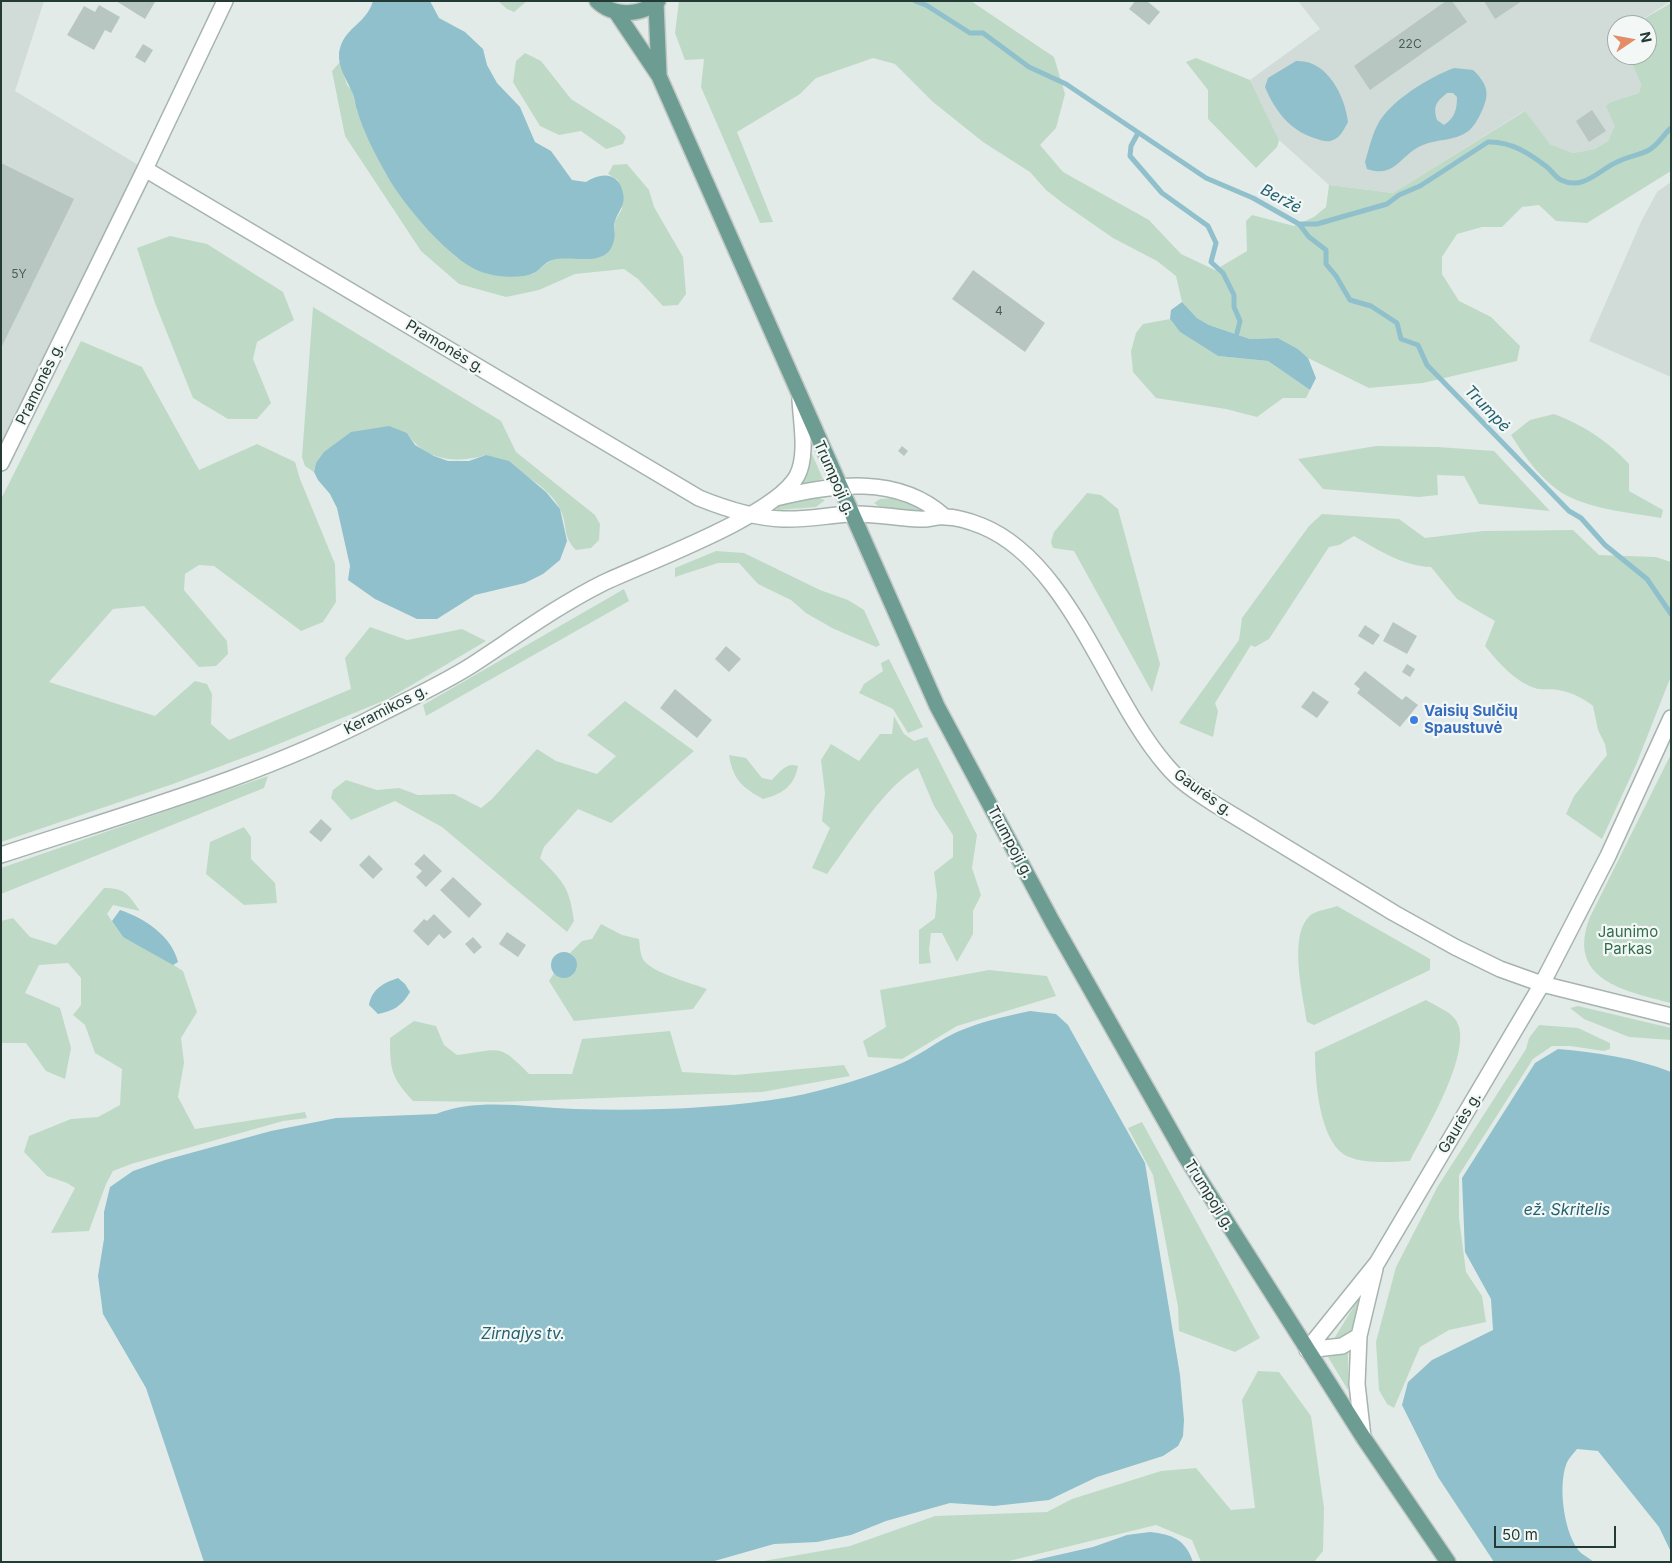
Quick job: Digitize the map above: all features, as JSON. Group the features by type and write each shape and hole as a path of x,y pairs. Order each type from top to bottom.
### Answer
{"main road":[{"path":"597,1 616,12 635,13 648,9 657,2"},
{"name":"Trumpoji g.","path":"657,2 659,76"},
{"name":"Trumpoji g.","path":"616,12 659,76 850,514 937,706 1052,920 1185,1156 1363,1437 1448,1562"}],"street":[{"name":"Pramonės g.","path":"1,464 225,1"},
{"name":"Pramonės g.","path":"145,169 699,498 749,515 784,519 850,514"},
{"path":"749,515 776,498 797,476 802,455 800,399"},
{"name":"Gaurės g.","path":"838,486 864,485 890,488 929,502 945,517"},
{"path":"776,498 812,489 838,486"},
{"name":"Gaurės g.","path":"850,514 877,514 920,520 945,517 981,526 1003,538 1031,561 1056,589 1148,740 1166,765 1186,785 1394,913 1455,948 1500,969 1542,984 1671,1016"},
{"name":"Keramikos g.","path":"1,855 209,786 325,741 377,716 469,666 600,584 749,515"},
{"name":"Gaurės g.","path":"1307,1350 1377,1263 1542,984 1608,856 1671,718"},
{"name":"Gaurės g.","path":"1363,1437 1357,1384 1359,1336 1377,1263"},
{"path":"1307,1350 1342,1346 1359,1336"}],"shaded area":[{"path":"1,1 44,1 15,91 145,169 1,463"},
{"path":"1298,1 1671,1 1649,15 1607,15 1607,65 1632,65 1641,84 1639,93 1611,102 1616,125 1608,141 1595,149 1573,153 1550,144 1524,111 1393,193 1329,185 1279,140 1250,80 1320,29"},
{"path":"1671,182 1671,377 1589,341 1641,222 1657,192"}],"green space":[{"path":"498,1 527,1 514,12"},
{"path":"679,1 971,1 1054,57 1065,94 1056,128 1040,145 1063,172 1149,220 1181,254 1215,270 1247,251 1246,221 1252,215 1294,226 1314,217 1326,207 1329,185 1393,193 1525,111 1550,144 1573,153 1595,149 1608,141 1615,126 1606,106 1611,102 1639,93 1641,84 1632,65 1657,65 1657,15 1650,15 1671,3 1671,171 1587,223 1556,221 1539,205 1522,207 1502,227 1482,227 1457,234 1442,257 1442,274 1459,301 1491,317 1520,346 1517,361 1423,383 1369,388 1308,358 1298,349 1278,338 1250,339 1209,325 1197,318 1182,302 1176,276 1157,261 1113,238 1064,204 1046,190 1030,172 983,142 933,102 895,64 873,58 816,78 800,94 737,132 773,222 760,223 701,87 704,59 685,60 675,33"},
{"path":"525,53 541,61 571,99 620,130 626,137 623,144 606,149 581,131 559,135 540,126 513,82 516,61"},
{"path":"1196,58 1250,80 1279,140 1277,147 1256,168 1208,119 1208,90 1186,62"},
{"path":"340,62 347,85 352,91 357,111 386,174 424,224 457,258 533,274 551,260 614,240 615,221 622,209 618,180 608,174 613,165 627,164 649,190 654,207 683,257 686,294 678,305 663,306 638,279 624,269 575,274 539,290 506,297 459,284 421,251 345,136 332,71"},
{"path":"170,236 207,244 283,292 294,320 257,342 253,359 271,403 257,419 228,419 193,398 155,303 137,248"},
{"path":"313,307 501,421 516,452 595,515 600,524 599,540 591,548 576,550 567,536 561,511 555,501 539,485 518,471 486,455 475,458 453,459 432,455 423,450 407,433 316,463 314,472 305,466 302,457"},
{"path":"1170,319 1180,332 1218,356 1268,361 1310,390 1306,398 1283,398 1257,417 1226,409 1156,398 1133,372 1131,351 1136,333 1143,324"},
{"path":"81,341 142,367 199,470 257,444 295,462 300,479 335,564 336,602 323,622 301,631 214,566 199,565 185,574 184,590 227,641 228,654 216,666 199,667 144,606 113,609 49,682 155,716 195,681 207,684 212,694 211,724 229,740 351,689 345,658 370,627 407,640 462,629 486,641 388,699 264,750 173,784 1,842 1,499"},
{"path":"1554,414 1595,434 1621,456 1629,464 1629,491 1663,510 1661,518 1591,505 1565,495 1542,476 1511,435 1530,420"},
{"path":"1376,446 1438,447 1494,451 1550,511 1479,504 1464,476 1437,475 1438,495 1419,497 1323,489 1298,459"},
{"path":"812,454 823,479 800,485"},
{"path":"1087,493 1101,495 1118,509 1160,664 1152,692 1074,551 1053,548 1051,542 1054,532"},
{"path":"813,496 825,500 816,507 777,510 776,507"},
{"path":"893,498 927,510 925,513 878,506 874,503 880,499"},
{"path":"1322,514 1399,519 1425,538 1483,531 1573,530 1599,555 1656,557 1671,562 1671,676 1636,765 1602,839 1566,814 1574,796 1607,755 1605,744 1598,730 1593,706 1568,692 1555,689 1538,689 1520,681 1485,646 1495,621 1457,599 1431,567 1411,564 1401,560 1382,552 1354,536 1339,545 1329,547 1269,639 1255,647 1251,645 1215,703 1218,711 1213,737 1179,723 1239,640 1242,618 1309,526"},
{"path":"716,551 744,553 820,590 848,600 864,610 880,645 876,647 832,628 806,613 791,600 758,584 739,563 718,563 675,577 675,568"},
{"path":"624,589 629,601 426,716 423,705"},
{"path":"889,659 923,727 908,733 893,709 859,693 864,684 883,671 881,663"},
{"path":"625,701 694,751 611,823 578,809 544,847 540,858 560,880 570,900 574,921 567,932 442,827 395,801 351,820 331,798 333,790 346,780 377,790 399,788 418,795 454,794 481,808 492,799 537,749 556,761 597,774 616,756 587,735"},
{"path":"894,716 904,734 914,741 927,737 977,835 972,868 981,895 973,911 973,934 957,962 942,933 931,933 929,950 931,963 919,964 919,930 935,918 937,895 934,872 953,857 953,835 934,806 918,768 893,787 857,831 827,874 812,868 830,828 822,821 825,793 821,760 831,744 859,761 880,734 892,734"},
{"name":"Jaunimo Parkas","path":"1671,754 1671,1003 1635,993 1604,979 1593,969 1586,955 1584,938 1590,917"},
{"path":"729,755 746,758 762,778 772,780 790,765 798,766 794,779 786,789 776,795 763,799 749,791 736,777"},
{"path":"268,776 264,788 1,894 1,868"},
{"path":"244,827 251,837 251,859 275,883 277,903 244,905 206,874 210,842"},
{"path":"104,888 117,889 125,893 140,911 113,905 107,914 123,937 155,953 183,971 197,1012 181,1038 184,1063 178,1097 195,1129 305,1112 307,1118 283,1121 131,1164 113,1171 106,1184 89,1231 51,1233 75,1188 47,1176 24,1152 29,1136 71,1119 98,1117 120,1105 122,1069 95,1053 85,1025 73,1015 81,1005 81,978 68,963 39,965 25,993 60,1008 71,1048 65,1079 46,1071 26,1043 1,1043 1,921 13,918 30,937 56,945"},
{"path":"1337,906 1430,959 1430,970 1314,1025 1307,1022 1300,981 1298,949 1300,935 1304,923 1312,914"},
{"path":"601,924 622,935 639,939 642,957 650,966 674,978 707,989 693,1009 574,1021 549,981 554,973 559,977 572,976 577,969 574,956 570,953 582,941 592,939"},
{"path":"989,970 1047,976 1056,996 957,1026 902,1059 868,1057 863,1041 886,1027 880,990"},
{"path":"1426,1000 1452,1016 1460,1032 1459,1049 1454,1068 1436,1111 1410,1161 1371,1162 1349,1157 1339,1150 1325,1126 1318,1094 1315,1052"},
{"path":"1578,1006 1671,1028 1671,1040 1629,1037 1584,1019 1570,1008"},
{"path":"414,1021 436,1026 444,1045 457,1055 491,1050 497,1051 511,1057 529,1074 572,1074 582,1039 670,1031 682,1072 735,1075 844,1065 850,1076 762,1092 498,1102 413,1101 400,1086 393,1072 390,1058 390,1038"},
{"path":"1539,1025 1578,1028 1610,1043 1610,1049 1604,1051 1570,1046 1552,1046 1533,1059 1459,1175 1459,1218 1466,1272 1482,1296 1486,1322 1449,1330 1420,1347 1394,1408 1387,1404 1379,1390 1376,1342 1396,1267 1438,1186 1526,1049 1529,1038"},
{"path":"1142,1122 1260,1338 1235,1352 1179,1331 1178,1307 1153,1175 1128,1128"},
{"path":"1369,1282 1358,1319 1348,1334 1332,1342"},
{"path":"1348,1353 1348,1390 1328,1357"},
{"path":"1258,1371 1279,1372 1311,1416 1324,1508 1323,1551 1314,1562 1201,1562 1192,1540 1156,1525 1005,1562 758,1562 850,1546 935,1516 1047,1512 1072,1499 1161,1471 1196,1468 1231,1510 1255,1508 1242,1400"}],"water":[{"path":"373,1 430,1 439,18 465,32 483,49 487,65 497,83 520,107 535,142 551,151 572,180 586,182 598,177 609,176 618,181 624,197 614,223 614,240 605,255 588,259 552,260 529,275 496,276 472,268 458,258 415,215 392,184 369,142 356,108 353,94 340,64 339,53 341,44 350,31 365,16"},
{"path":"1296,61 1307,62 1317,66 1332,81 1338,91 1343,101 1348,122 1336,139 1331,141 1321,140 1298,130 1284,118 1269,96 1265,87 1268,78"},
{"path":"1454,68 1473,70 1483,82 1486,92 1485,104 1472,127 1457,137 1423,145 1415,149 1385,171 1367,169 1365,162 1373,137 1385,113 1423,83","holes":["1447,93 1453,93 1457,97 1456,109 1451,119 1444,125 1437,120 1435,111 1440,99"]},
{"path":"1182,302 1197,318 1209,325 1250,339 1278,338 1298,349 1308,358 1316,378 1310,390 1268,361 1218,356 1180,332 1170,319 1171,310"},
{"path":"389,426 407,433 415,445 434,456 448,461 469,461 486,455 509,461 546,492 560,509 567,541 560,560 543,574 525,583 475,595 437,619 417,619 375,599 348,580 350,566 337,508 330,494 314,472 316,463 324,452 351,432"},
{"path":"120,910 129,913 156,929 170,944 178,962 173,965 123,937 112,921"},
{"path":"564,952 573,956 577,965 573,974 564,978 555,974 551,965 555,956"},
{"path":"398,978 410,992 397,1007 378,1014 369,1005 370,999 379,987"},
{"name":"Zirnajys tv.","path":"1030,1011 1056,1014 1068,1025 1145,1163 1180,1375 1184,1420 1183,1436 1178,1446 1163,1456 1097,1477 1049,1500 994,1506 950,1503 886,1521 851,1535 817,1542 774,1544 711,1562 204,1562 146,1388 103,1314 98,1276 104,1239 104,1212 110,1187 133,1171 165,1160 271,1131 336,1118 436,1114 469,1106 487,1105 628,1110 710,1107 790,1097 875,1074 908,1060 947,1037 967,1028 998,1018"},
{"name":"ež. Skritelis","path":"1558,1049 1615,1056 1671,1072 1671,1552 1659,1527 1598,1451 1577,1449 1567,1463 1564,1474 1564,1511 1570,1535 1575,1545 1581,1553 1594,1562 1494,1562 1438,1477 1402,1405 1408,1382 1432,1360 1493,1330 1491,1299 1465,1252 1462,1178 1535,1063"},
{"path":"1150,1532 1165,1534 1182,1543 1193,1562 1027,1562 1093,1547 1127,1535"}],"building":[{"path":"116,1 153,1 155,2 145,19"},
{"path":"1135,1 1147,1 1160,12 1149,25 1129,9"},
{"path":"1446,1 1452,1 1467,22 1370,90 1354,66"},
{"path":"1484,1 1522,1 1495,19"},
{"path":"99,5 120,17 111,33 105,30 94,50 67,35 84,6 95,12"},
{"path":"143,44 153,50 145,63 135,57"},
{"path":"1592,110 1606,131 1589,142 1576,121"},
{"path":"1,163 74,199 1,348"},
{"path":"973,270 1045,323 1025,352 952,299"},
{"path":"902,446 908,451 904,456 898,451"},
{"path":"1393,622 1417,636 1407,654 1383,641"},
{"path":"1365,625 1380,635 1373,645 1358,636"},
{"path":"726,646 741,659 729,672 715,659"},
{"path":"1407,664 1415,669 1410,677 1402,672"},
{"path":"1365,671 1402,700 1406,696 1418,705 1400,727 1357,693 1360,689 1354,684"},
{"path":"675,689 712,720 697,738 660,708"},
{"path":"1313,691 1329,702 1317,718 1301,707"},
{"path":"321,819 332,829 321,842 309,832"},
{"path":"424,854 442,871 426,887 416,877 422,871 414,864"},
{"path":"369,855 383,869 373,879 359,865"},
{"path":"453,877 482,904 469,918 440,890"},
{"path":"434,914 452,932 444,939 439,934 428,946 413,931 424,919 427,921"},
{"path":"507,932 526,945 518,957 499,944"},
{"path":"473,937 482,947 474,954 465,944"}],"waterway":[{"name":"Beržė","path":"915,1 926,5 970,33 983,33 1029,67 1066,84 1206,178 1253,198 1299,224 1317,224 1387,204 1399,195 1420,186 1488,142 1496,142 1520,149 1534,157 1559,179 1569,183 1576,183 1590,178 1617,162 1649,150 1671,128"},
{"path":"1138,133 1131,146 1130,156 1162,193 1208,226 1216,243 1211,262 1223,273 1234,295 1234,307 1240,321 1237,333"},
{"name":"Trumpė","path":"1299,224 1309,237 1326,250 1326,264 1336,276 1350,300 1371,306 1397,323 1401,339 1418,345 1427,365 1569,511 1581,518 1605,545 1647,579 1671,614"}],"place":[{"name":"Vaisių Sulčių Spaustuvė","path":"1414,720"}]}
